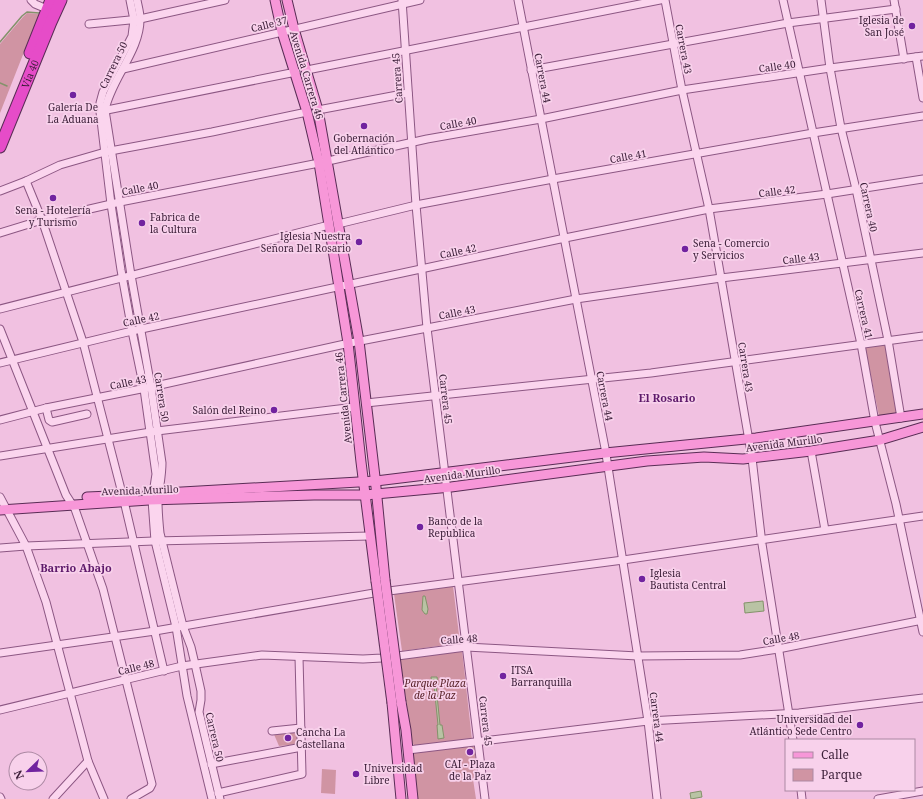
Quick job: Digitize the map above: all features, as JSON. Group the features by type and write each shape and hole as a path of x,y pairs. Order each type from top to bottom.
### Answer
{"highway":[{"name":"Vía 40","path":"0,147 61,0"},
{"name":"Vía 40","path":"0,130 49,4"}],"main road":[{"name":"Avenida Carrera 46","path":"274,0 282,32 324,163"},
{"name":"Avenida Carrera 46","path":"287,0 318,110 324,163 344,285 348,343 370,536 380,577"},
{"name":"Avenida Carrera 46","path":"344,285 359,341 376,481 380,577 396,702 394,733 401,799"},
{"name":"Avenida Murillo","path":"155,497 338,482 364,482 445,474 605,453 748,439 923,414"},
{"name":"Avenida Murillo","path":"2,504 155,497 377,494 446,487 607,466 696,457 752,458 811,451 880,440 923,427"},
{"path":"378,505 382,498 388,493"},
{"name":"Avenida Carrera 46","path":"396,702 406,730 413,799"}],"street":[{"path":"31,0 35,4 49,4"},
{"name":"Carrera 50","path":"130,0 137,19 132,36 103,92 100,103 103,111 108,151 111,204 132,331 148,388"},
{"name":"Carrera 50","path":"103,111 110,92 138,36 137,0"},
{"path":"89,24 137,19 225,0"},
{"name":"Calle 37","path":"122,69 282,32 402,2 420,0"},
{"name":"Carrera 44","path":"518,0 565,238 605,453 648,721 657,799"},
{"path":"307,70 660,0"},
{"name":"Carrera 43","path":"665,0 682,90 709,209 752,458 762,539 792,739"},
{"name":"Carrera 41","path":"783,0 861,344 875,422 899,519 922,620 923,632"},
{"name":"Carrera 40","path":"821,0 830,68 841,128 856,189 888,340 901,418"},
{"path":"894,0 904,59"},
{"name":"Carrera 45","path":"402,2 416,205 427,328 485,799"},
{"path":"531,70 788,23 896,9"},
{"path":"920,57 923,98"},
{"name":"Calle 40","path":"0,233 42,220 120,202 324,163 412,142 541,119 682,90 830,68 920,57"},
{"path":"103,111 296,72"},
{"path":"318,110 408,93"},
{"path":"0,191 60,165 108,151 212,132 307,112"},
{"name":"Calle 41","path":"0,309 131,275 416,205 841,128 923,116"},
{"name":"Carrera 50","path":"108,151 120,202 154,431 162,474 155,497 159,541 180,626 192,653 195,664 201,691 199,712 219,796"},
{"name":"Calle 42","path":"0,363 140,329 422,268 709,209 827,194 923,179"},
{"path":"26,181 42,220 83,342 123,498 164,671"},
{"name":"Calle 43","path":"0,420 46,408 98,399 348,343 576,299 721,278 923,253"},
{"path":"0,329 66,495 71,501 103,589 152,786 132,799"},
{"path":"366,403 591,380 923,336"},
{"path":"0,456 154,431 355,407"},
{"path":"46,408 49,420 52,422 87,414"},
{"path":"811,451 825,530"},
{"path":"2,504 26,546 46,602 88,761 104,799"},
{"path":"389,591 623,560 923,516"},
{"path":"0,548 159,541 370,536"},
{"path":"394,733 389,714 372,579 380,577 388,578 404,702 406,730"},
{"path":"0,653 180,626 374,593"},
{"name":"Calle 48","path":"0,710 182,666 262,655 363,659 382,658 466,647 638,656 740,654 778,649 922,620"},
{"name":"Carrera 50","path":"180,626 180,654 183,675 212,799"},
{"path":"180,654 187,658 190,657 192,653"},
{"path":"219,796 302,774 299,657"},
{"path":"183,675 189,670 194,670 197,673"},
{"path":"408,750 648,721 788,714 923,698"},
{"path":"272,731 301,728"},
{"path":"211,764 302,747"},
{"path":"53,799 88,761"},
{"path":"878,799 923,791"}],"green space":[{"path":"27,13 39,14 0,113 0,44"},
{"path":"886,344 898,412 879,416 865,347"},
{"name":"Parque Plaza de la Paz","path":"453,586 460,643 402,651 394,594"},
{"name":"Parque Plaza de la Paz","path":"462,650 472,740 415,747 412,742 400,659"},
{"name":"Cancha La Castellana","path":"300,730 300,744 279,746 273,732"},
{"path":"470,744 474,747 477,771 473,779 476,799 416,799 412,757 414,752"},
{"path":"322,769 336,770 335,794 321,793"}],"shaded area":[{"path":"423,596 425,596 428,609 427,614 425,614 422,610"},
{"path":"763,601 764,611 745,613 744,603"},
{"path":"431,677 437,677 438,684 436,685 440,725 442,725 444,738 438,739 434,685 432,685"},
{"path":"701,791 702,797 691,799 690,793"}],"waterway":[{"path":"0,42 27,12 39,13"},
{"path":"0,83 7,86"}],"place":[{"name":"Iglesia de San José","path":"912,26"},
{"name":"Galería De La Aduana","path":"73,95"},
{"name":"Gobernación del Atlántico","path":"364,126"},
{"name":"Sena - Hotelería y Turismo","path":"53,198"},
{"name":"Fabrica de la Cultura","path":"142,223"},
{"name":"Iglesia Nuestra Señora Del Rosario","path":"359,242"},
{"name":"Sena - Comercio y Servicios","path":"685,249"},
{"name":"Salón del Reino","path":"274,410"},
{"name":"Banco de la Republica","path":"420,527"},
{"name":"Iglesia Bautista Central","path":"642,579"},
{"name":"ITSA Barranquilla","path":"503,676"},
{"name":"Universidad del Atlántico Sede Centro","path":"860,725"},
{"name":"Cancha La Castellana","path":"288,738"},
{"name":"CAI - Plaza de la Paz","path":"470,752"},
{"name":"Universidad Libre","path":"356,774"}],"district":[{"name":"El Rosario","path":"667,398"},
{"name":"Barrio Abajo","path":"76,568"}]}
